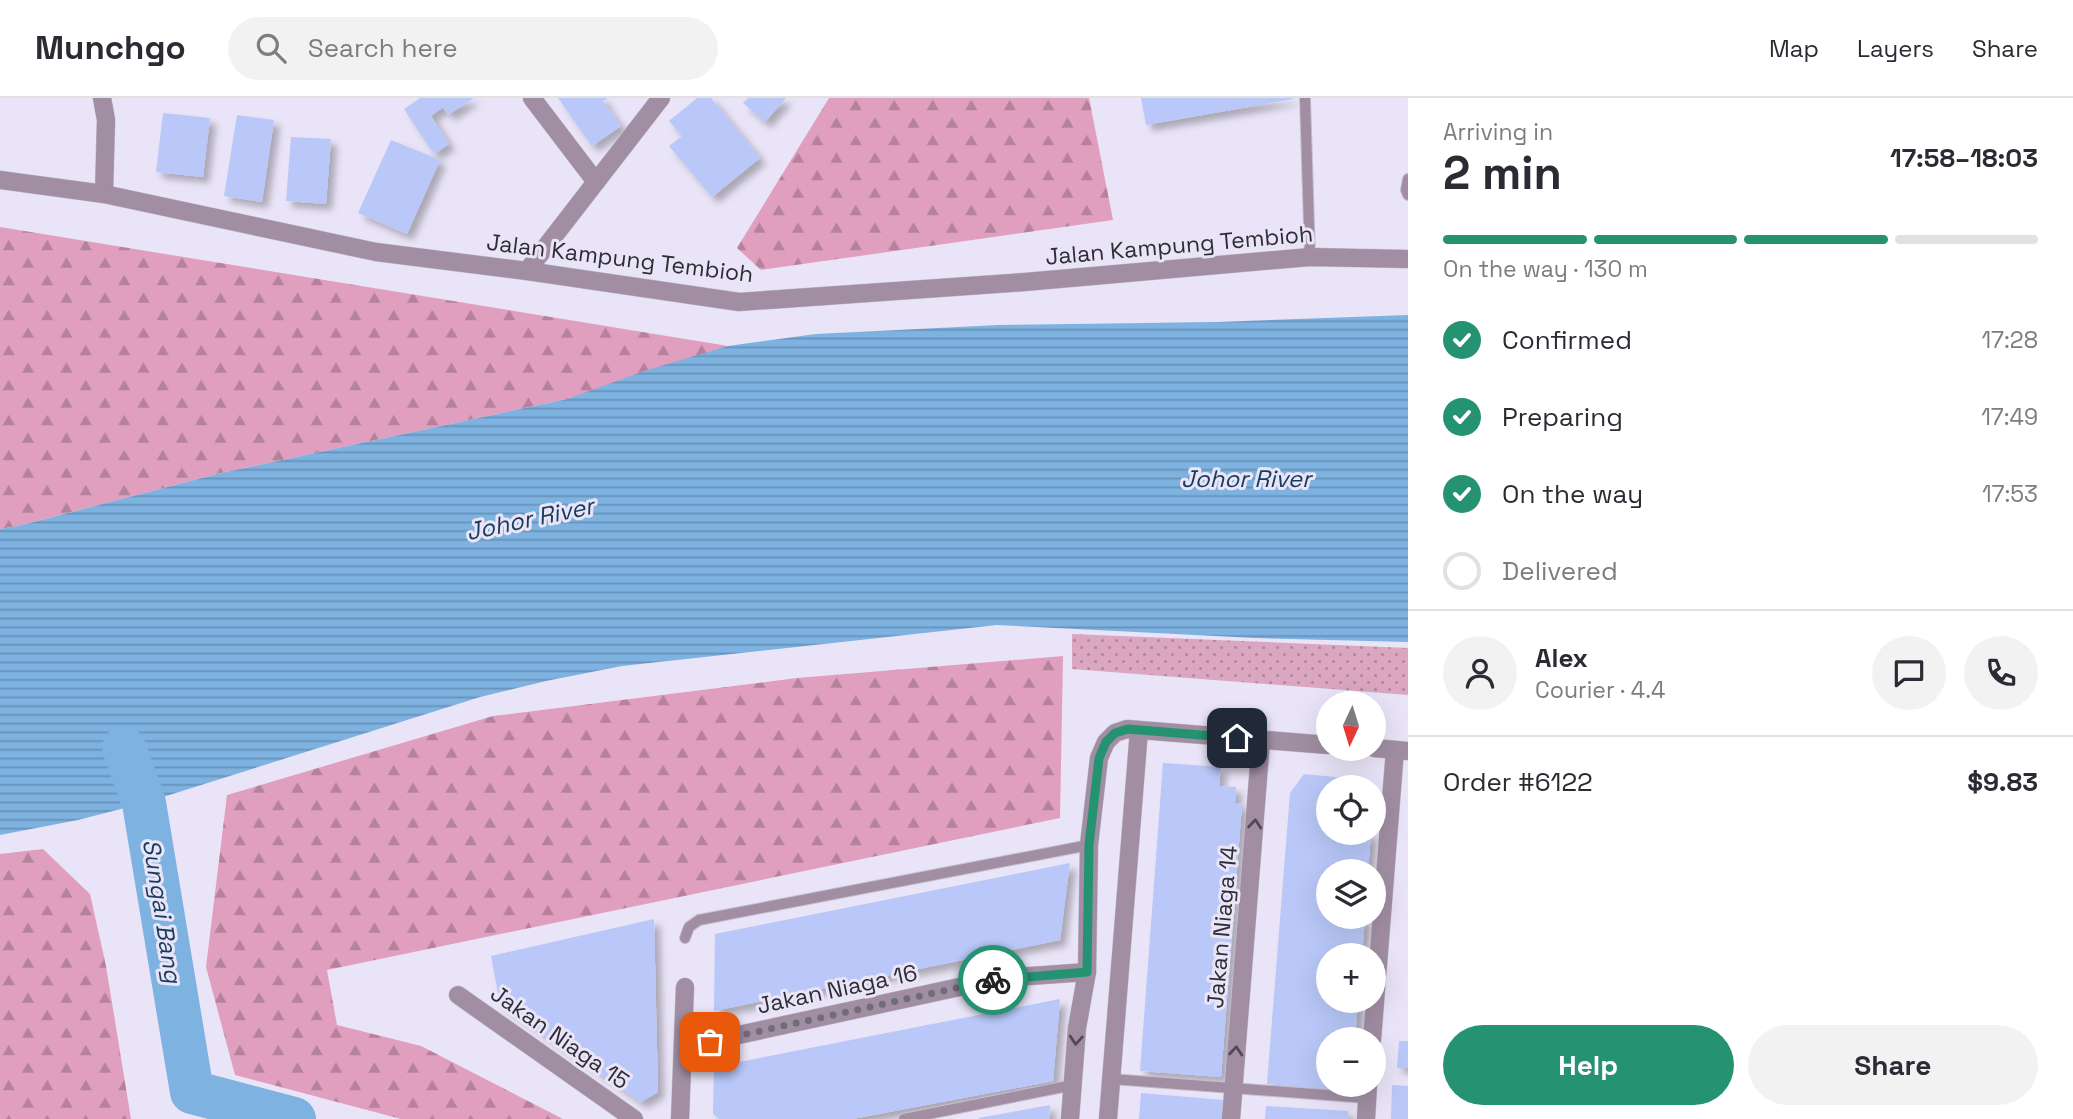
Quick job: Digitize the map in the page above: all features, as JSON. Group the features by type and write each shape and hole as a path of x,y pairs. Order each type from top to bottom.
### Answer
{"street":[{"path":"102,98 106,120 104,194"},
{"path":"532,98 596,181"},
{"path":"527,271 661,98"},
{"name":"Jalan Kampung Tembioh","path":"0,180 104,194 376,252 739,302 1025,282 1310,257 1408,259"},
{"path":"1070,1119 1077,1028 1087,972 1089,845 1099,758 1106,742 1115,733 1128,729 1316,744"},
{"path":"1108,1119 1139,730"},
{"name":"Jakan Niaga 14","path":"1231,1119 1261,740"},
{"path":"1373,1027 1401,751"},
{"name":"Jakan Niaga 16","path":"683,1048 1001,978 1087,972"},
{"path":"680,1119 685,987"},
{"name":"Jakan Niaga 15","path":"458,995 634,1119"},
{"path":"1366,1119 1368,1097"}],"lane":[{"path":"1305,99 1310,257"},
{"path":"1408,179 1408,195"},
{"path":"685,938 689,927 699,920 1089,845"},
{"path":"1111,1079 1233,1088 1316,1090"},
{"path":"904,1119 1073,1085"}],"shaded area":[{"path":"1072,634 1408,648 1408,695 1386,693 1386,691 1072,669"}],"green space":[{"path":"829,98 1089,98 1113,220 761,270 737,248"},
{"path":"0,227 728,346 567,399 221,473 0,529"},
{"path":"1063,656 1060,818 327,970 337,1025 421,1046 563,1119 401,1119 235,1075 206,967 227,795 493,716 797,678"},
{"path":"43,849 90,894 106,966 131,1119 0,1119 0,854"}],"water":[{"name":"Johor River","path":"1408,315 1408,642 1255,638 997,625 622,666 480,697 144,803 78,820 0,835 0,529 221,473 567,399 644,371 728,346 816,334 999,325 1218,322"}],"building":[{"path":"420,98 474,98 448,115 443,107 431,116 449,144 434,154 404,109"},
{"path":"558,98 608,98 603,101 621,126 592,146"},
{"path":"697,98 711,98 760,158 712,197 669,146 682,136 669,121"},
{"path":"748,98 786,98 765,122 743,103"},
{"path":"1141,98 1293,98 1293,99 1146,125"},
{"path":"163,113 210,118 203,177 156,172"},
{"path":"237,115 274,120 262,202 224,196"},
{"path":"291,137 331,139 326,204 286,201"},
{"path":"391,140 440,160 407,234 358,213"},
{"path":"1163,763 1221,767 1219,786 1236,787 1235,803 1242,804 1221,1077 1140,1071"},
{"path":"1304,774 1316,775 1316,845 1370,845 1369,859 1316,859 1316,929 1364,929 1363,943 1316,943 1316,1013 1357,1013 1356,1027 1316,1027 1316,1088 1267,1084 1290,793"},
{"path":"1070,863 1060,940 714,1011 715,934"},
{"path":"654,919 658,1092 641,1102 500,1004 491,956"},
{"path":"1060,999 1053,1081 852,1119 719,1119 713,1114 714,1067"},
{"path":"1399,1041 1408,1041 1408,1068 1397,1068"},
{"path":"1392,1085 1408,1086 1408,1119 1391,1119"},
{"path":"1141,1093 1223,1100 1221,1119 1139,1119"},
{"path":"1050,1105 1049,1119 979,1119 979,1118"},
{"path":"1266,1106 1348,1111 1348,1119 1265,1119"}],"waterway":[{"name":"Sungai Bang","path":"124,748 144,803 192,1092 294,1119"}],"way so far":[{"path":"710,1042 993,980"}],"route":[{"path":"993,980 1087,972 1089,845 1099,758 1106,742 1115,733 1128,729 1237,738"}]}
